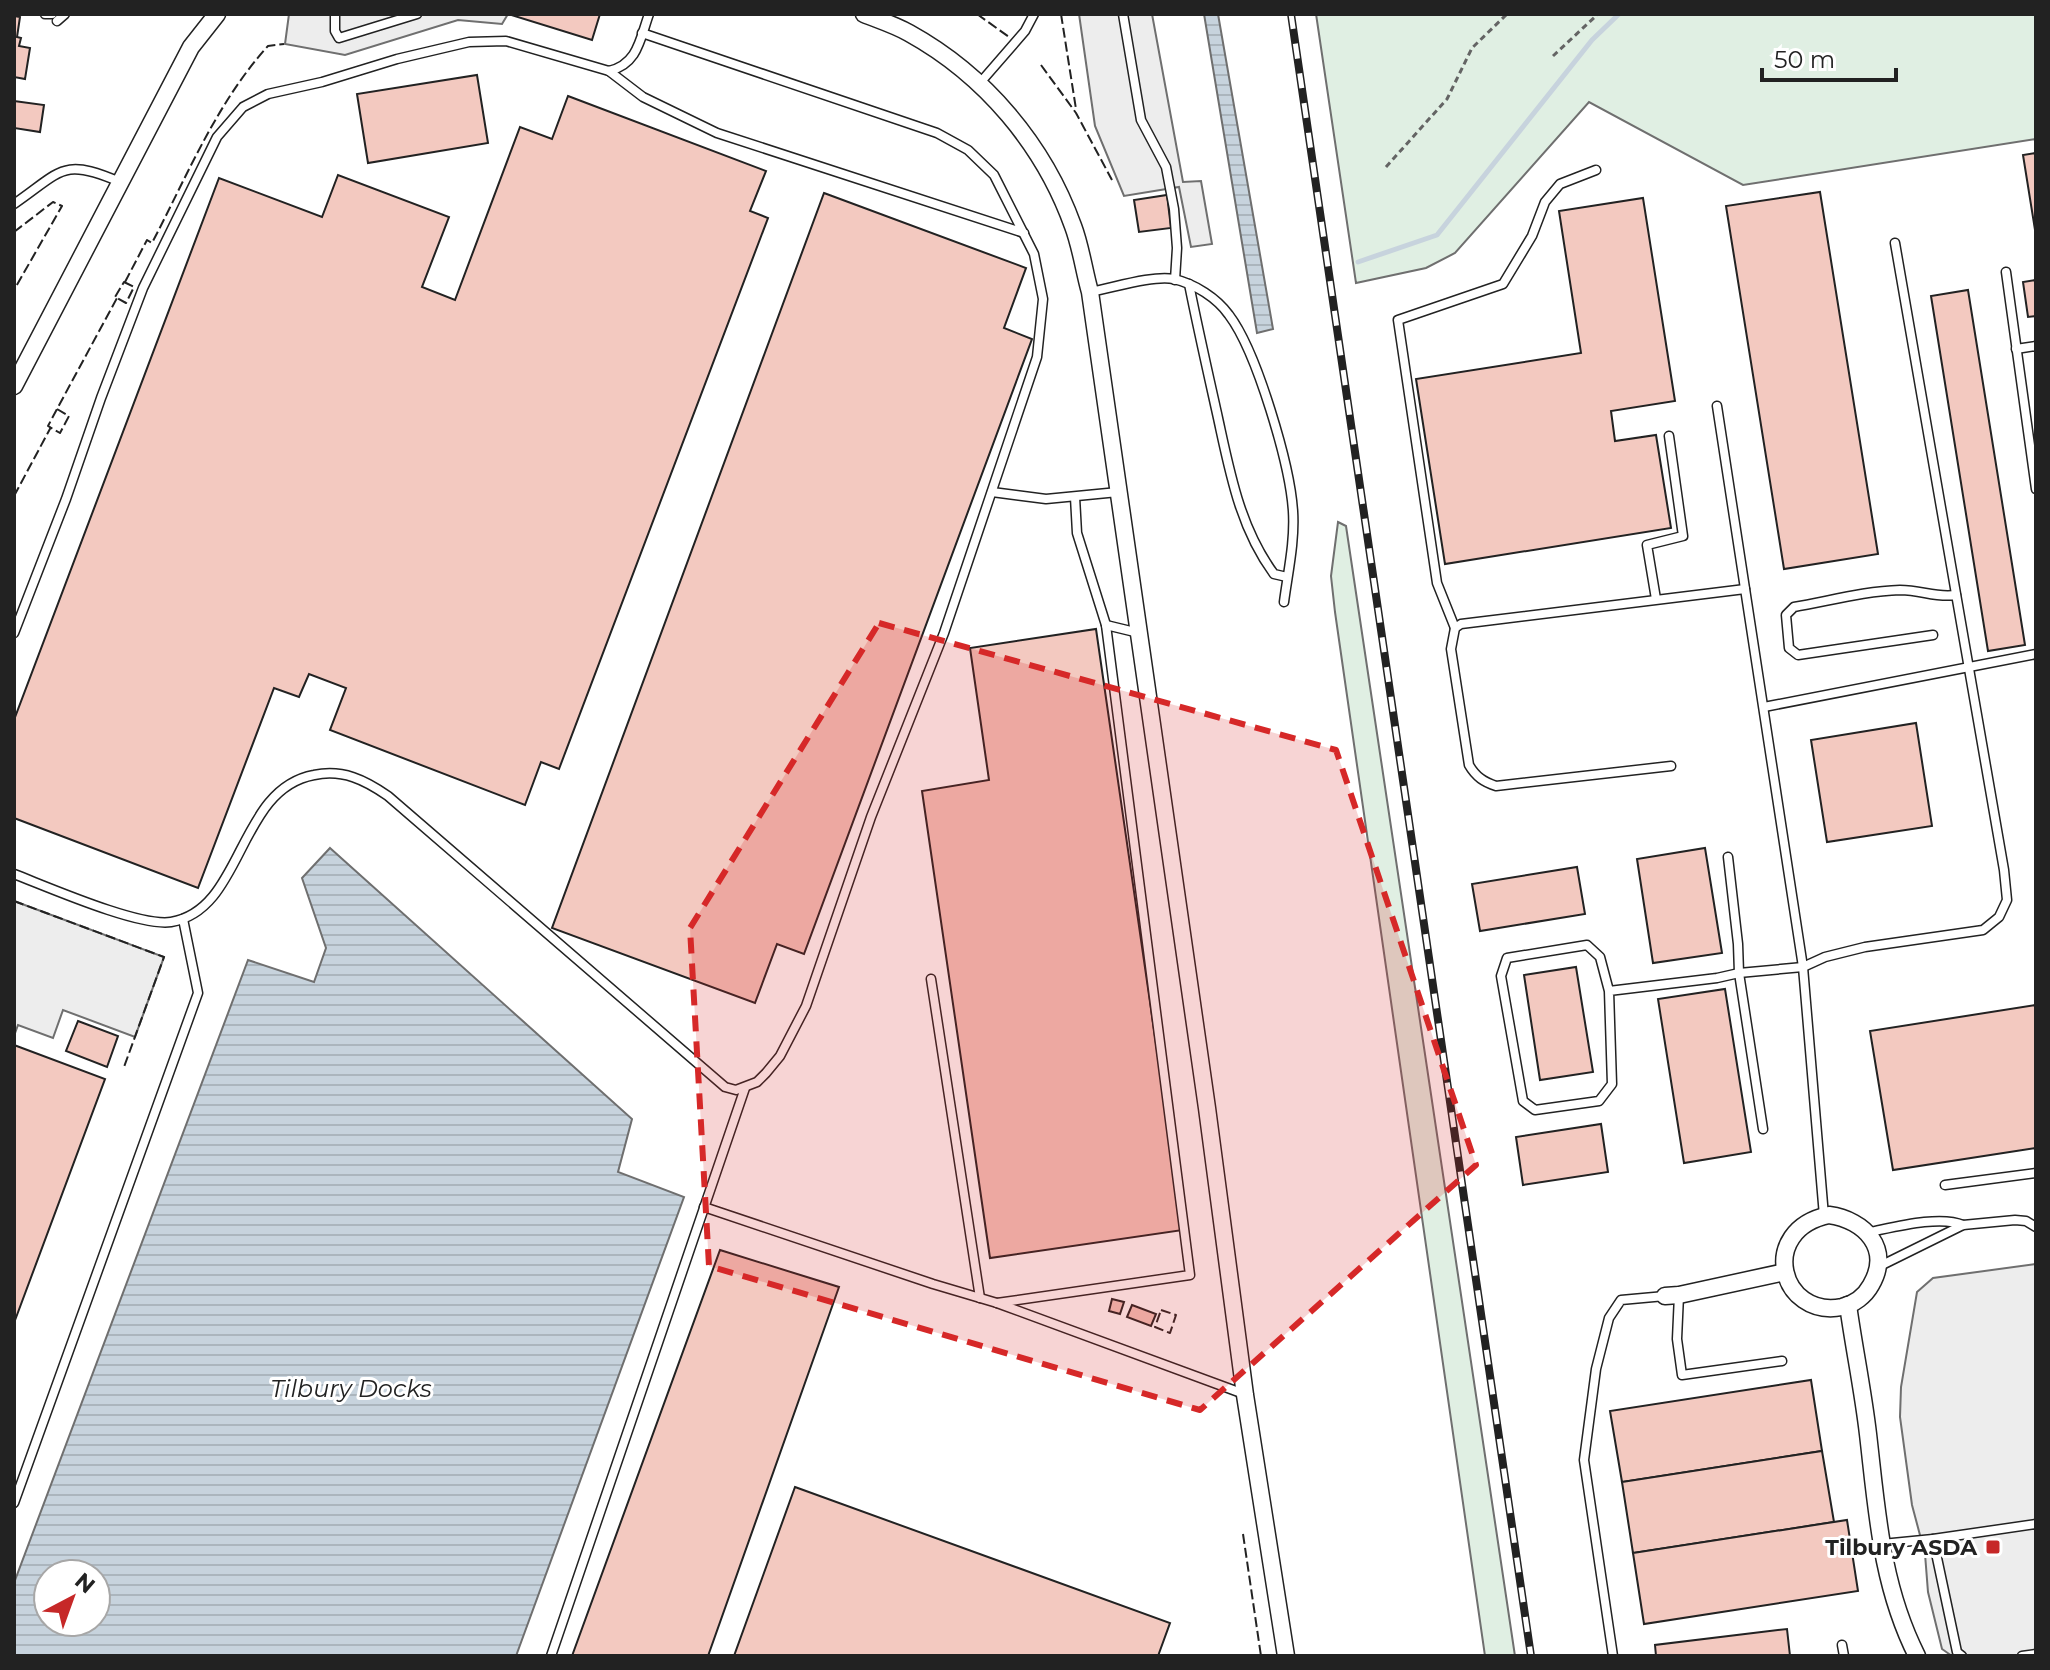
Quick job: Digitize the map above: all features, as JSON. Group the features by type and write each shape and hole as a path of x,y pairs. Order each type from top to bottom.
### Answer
{"street":[{"path":"14,386 191,47 217,14"},
{"path":"864,14 908,32 959,66 1008,113 1035,149 1074,227 1090,292 1245,1395 1286,1656"},
{"path":"1824,1216 1845,1217 1870,1232 1876,1251 1877,1267 1872,1283 1863,1296 1848,1305 1832,1308 1816,1306 1802,1299 1791,1287 1785,1272 1784,1256 1789,1240 1799,1227 1824,1216"},
{"path":"1672,1296 1785,1272"},
{"path":"1848,1305 1868,1430 1880,1544 1897,1608 1917,1656"}],"lane":[{"path":"45,14 55,18 65,14"},
{"path":"335,14 335,31 339,38 417,14"},
{"path":"609,71 622,68 634,57 649,14"},
{"path":"979,84 1025,31 1034,14"},
{"path":"1123,14 1141,120 1166,167 1169,181 1177,248 1175,280"},
{"path":"14,874 142,921 163,923 183,919 206,903 218,889 261,814 281,790 307,776 350,775 388,796 714,1080 736,1090 745,1088 757,1082 780,1056 806,1006 871,817 944,633 1037,357 1043,299 1034,254 1024,233 994,175 968,150 937,133 642,33"},
{"path":"14,633 143,288 217,137 243,107 268,94 469,42 506,41 609,71 643,97 717,133 1024,233"},
{"path":"14,204 54,174 71,168 96,172 120,182"},
{"path":"1596,170 1560,184 1545,202 1532,236 1503,284 1398,320 1437,583 1455,628 1451,649 1469,765 1486,783 1496,786 1671,766"},
{"path":"1609,991 1803,967 1825,957 1865,947 1983,930 1999,917 2007,900 1895,243"},
{"path":"2006,272 2036,489"},
{"path":"1090,292 1161,279 1175,280 1189,284 1229,314 1246,344 1263,391 1291,494 1293,526 1284,602"},
{"path":"1189,284 1245,523 1274,574 1287,577"},
{"path":"2016,349 2036,346"},
{"path":"1717,406 1803,967 1824,1216"},
{"path":"1656,599 1647,545 1683,536 1669,436"},
{"path":"992,492 1046,499 1118,492"},
{"path":"997,1303 1190,1275 1106,625 1077,533 1075,497"},
{"path":"1455,628 1461,624 1745,589"},
{"path":"1933,635 1798,655 1789,648 1786,615 1794,607 1894,590 1920,590 1942,597 1956,595"},
{"path":"1106,625 1139,633"},
{"path":"1764,707 2036,654"},
{"path":"1728,857 1739,973 1763,1129"},
{"path":"14,1503 198,993 183,919"},
{"path":"1587,945 1600,957 1609,991 1612,1084 1599,1101 1535,1110 1523,1101 1501,976 1507,958 1587,945"},
{"path":"931,979 980,1298"},
{"path":"551,1656 745,1088"},
{"path":"1945,1185 2036,1173"},
{"path":"704,1207 997,1303 1245,1395"},
{"path":"1877,1267 1963,1225 2015,1220 2026,1221 2036,1227"},
{"path":"1870,1232 1953,1221 1963,1225"},
{"path":"1613,1656 1584,1460 1596,1369 1609,1318 1621,1300 1672,1296 1682,1375 1782,1361"},
{"path":"1880,1544 2036,1524"},
{"path":"1933,1539 1957,1652 1962,1656"},
{"path":"1842,1645 1844,1656"},
{"path":"2022,1656 2036,1654"}],"path":[{"path":"1386,167 1447,99 1472,48 1507,14"},
{"path":"1553,56 1598,14"}],"highlighted area":[{"path":"879,623 1336,750 1476,1165 1200,1410 709,1266 690,928"}],"green space":[{"path":"1316,14 2036,14 2036,139 1743,185 1589,102 1455,253 1426,268 1356,283"},
{"path":"1338,522 1346,526 1515,1656 1485,1656 1335,612 1331,576"}],"shaded area":[{"path":"289,14 508,14 502,24 458,20 345,55 285,44"},
{"path":"1079,14 1152,14 1183,182 1201,181 1212,244 1191,247 1179,187 1124,196 1095,126"},
{"path":"14,901 164,957 135,1037 63,1010 53,1038 18,1025 14,1036"},
{"path":"2036,1264 2036,1656 1952,1656 1942,1649 1928,1592 1925,1554 1912,1505 1900,1417 1901,1387 1917,1292 1933,1278"}],"water":[{"path":"1204,14 1218,14 1273,329 1257,333"},
{"name":"Tilbury Docks","path":"330,848 632,1119 618,1172 684,1197 516,1656 14,1656 14,1583 248,960 314,982 326,948 302,878"}],"building":[{"path":"508,14 600,14 592,40"},
{"path":"14,16 20,17 19,46 30,48 25,79 14,77"},
{"path":"477,75 488,143 368,163 357,94"},
{"path":"568,96 766,171 750,211 768,218 559,769 541,762 525,805 330,730 346,688 309,674 299,697 274,688 198,888 14,818 14,720 219,178 322,217 338,175 449,217 422,287 455,300 520,127 552,139"},
{"path":"14,101 44,105 40,132 14,128"},
{"path":"2036,153 2036,236 2023,155"},
{"path":"1820,192 1878,554 1784,569 1726,206"},
{"path":"824,193 1026,268 1004,328 1032,339 804,954 777,944 755,1003 552,928"},
{"path":"1167,195 1171,228 1139,232 1134,200"},
{"path":"1643,198 1675,401 1611,411 1615,441 1656,435 1671,528 1445,564 1416,379 1581,353 1559,211"},
{"path":"2036,280 2036,316 2028,317 2023,282"},
{"path":"1968,290 2025,645 1988,651 1931,296"},
{"path":"1096,629 1183,1230 990,1258 922,791 989,780 970,648"},
{"path":"1916,723 1932,826 1827,842 1811,740"},
{"path":"1705,848 1722,953 1653,963 1637,859"},
{"path":"1577,867 1585,914 1480,931 1472,884"},
{"path":"1576,967 1593,1072 1540,1080 1524,975"},
{"path":"1725,989 1751,1152 1684,1163 1658,999"},
{"path":"2036,1005 2036,1148 1893,1170 1870,1031"},
{"path":"78,1021 118,1036 107,1067 66,1051"},
{"path":"14,1045 105,1079 14,1323"},
{"path":"1601,1124 1608,1172 1523,1185 1516,1137"},
{"path":"720,1250 839,1287 708,1656 572,1656"},
{"path":"1112,1299 1124,1302 1120,1314 1109,1311"},
{"path":"1132,1305 1156,1314 1151,1326 1127,1317"},
{"path":"1811,1380 1822,1451 1622,1482 1610,1411"},
{"path":"1822,1451 1834,1522 1633,1553 1622,1482"},
{"path":"795,1487 1170,1623 1158,1656 734,1656"},
{"path":"1847,1520 1858,1591 1644,1624 1633,1553"},
{"path":"1787,1629 1790,1656 1656,1656 1655,1645"}],"waterway":[{"path":"1358,262 1437,235 1592,40 1619,14"}],"railway":[{"path":"1291,14 1531,1656"}],"fence":[{"path":"977,14 1009,37"},
{"path":"1061,14 1076,109"},
{"path":"125,282 147,240 152,243 204,140 233,91 268,46 284,44"},
{"path":"1041,65 1076,113 1112,180"},
{"path":"14,232 53,202 62,206 14,290"},
{"path":"124,282 134,287 126,303 115,297 124,282"},
{"path":"57,409 69,416 60,433 48,426 57,409 117,298"},
{"path":"14,496 51,427"},
{"path":"14,901 164,957 124,1067"},
{"path":"1161,1310 1176,1315 1170,1333 1155,1327 1161,1310"},
{"path":"1243,1534 1261,1656"}],"place":[{"name":"Tilbury ASDA","path":"1993,1547"}]}
